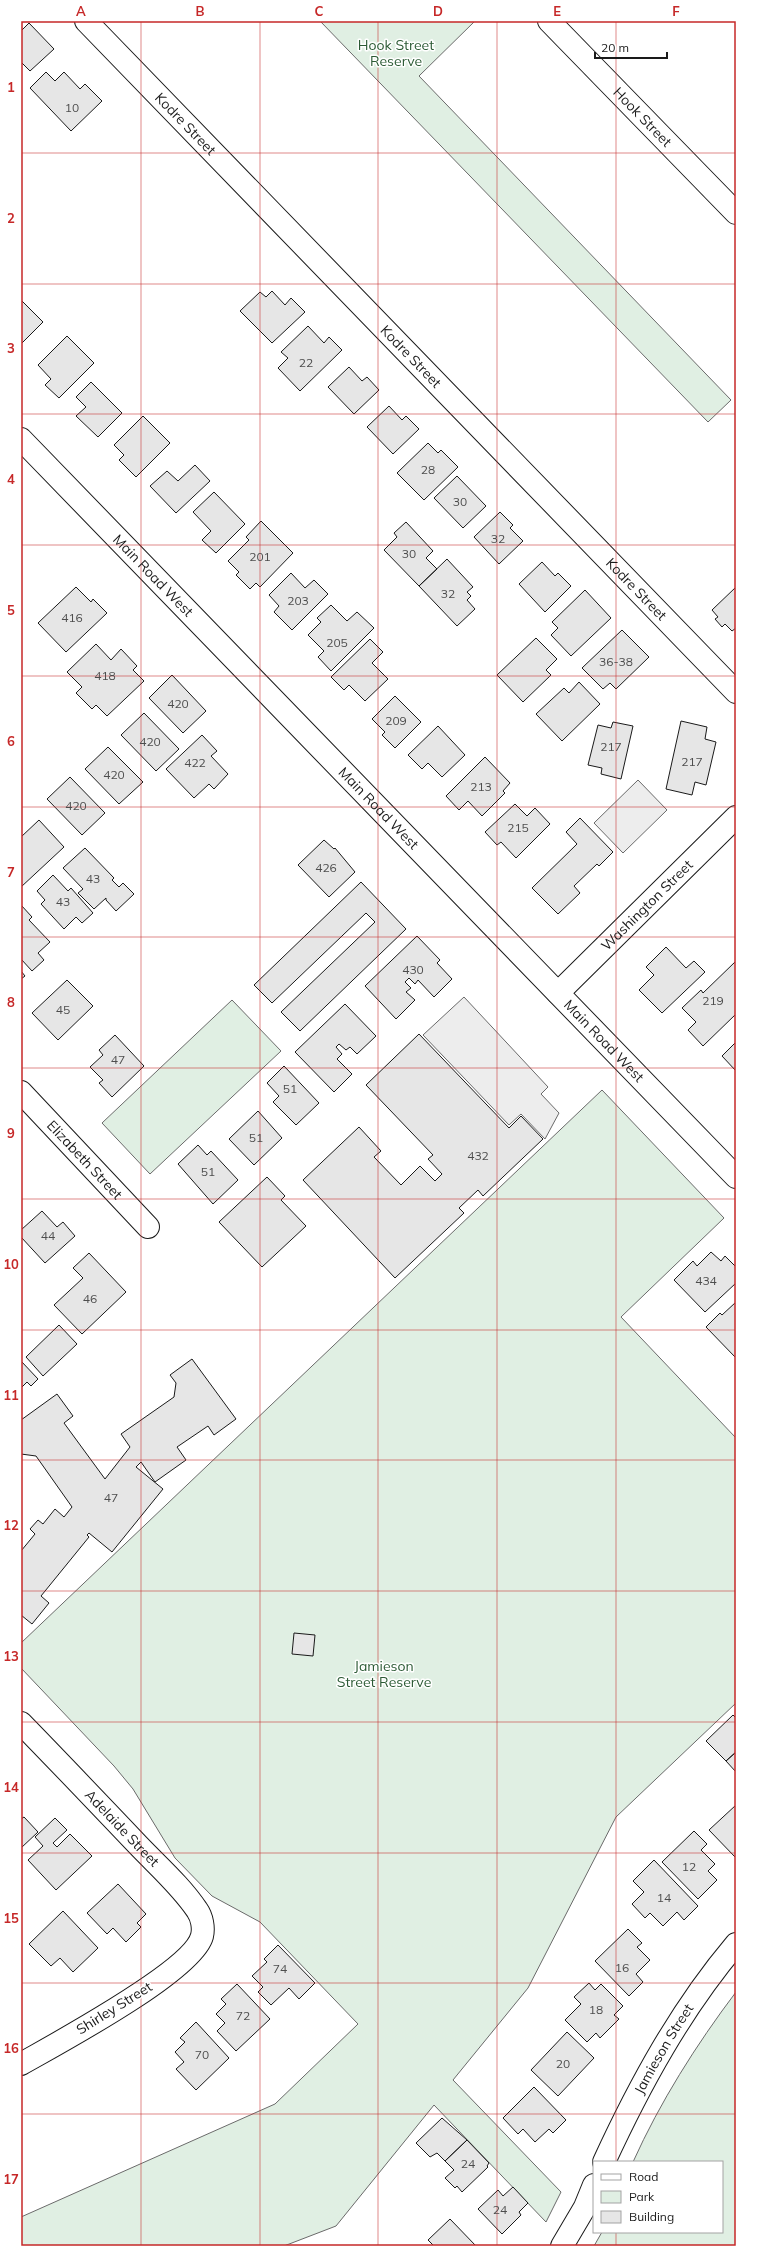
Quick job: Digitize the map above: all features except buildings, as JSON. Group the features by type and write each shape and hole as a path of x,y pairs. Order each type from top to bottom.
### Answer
{"street":[{"name":"Kodre Street","path":"86,21 736,692"},
{"name":"Hook Street","path":"549,21 736,213"},
{"name":"Main Road West","path":"21,439 736,1177"},
{"name":"Washington Street","path":"558,993 736,817"},
{"name":"Elizabeth Street","path":"21,1092 148,1227"},
{"name":"Adelaide Street","path":"21,1723 194,1906 202,1918 203,1935 199,1944"},
{"name":"Shirley Street","path":"21,2064 136,1996 179,1963 199,1944"},
{"name":"Jamieson Street","path":"604,2161 650,2069 702,1988 736,1944"},
{"path":"562,2246 585,2206 593,2187"}],"green space":[{"name":"Hook Street Reserve","path":"320,21 475,21 419,76 731,400 708,422"},
{"path":"232,1000 281,1051 150,1174 102,1123"},
{"name":"Jamieson Street Reserve","path":"602,1090 724,1218 621,1317 736,1438 736,1703 616,1817 528,1988 453,2080 561,2192 546,2222 434,2105 336,2226 284,2246 21,2246 21,2217 275,2104 358,2024 260,1922 212,1896 175,1858 133,1789 114,1766 21,1668 21,1643"},
{"path":"736,1992 736,2246 594,2246 601,2233 723,2233 723,2161 634,2161 667,2096 707,2032"}],"shaded area":[{"path":"638,780 667,810 623,853 594,823"},
{"path":"464,997 548,1087 541,1094 559,1113 545,1139 521,1114 509,1125 423,1035"}]}
